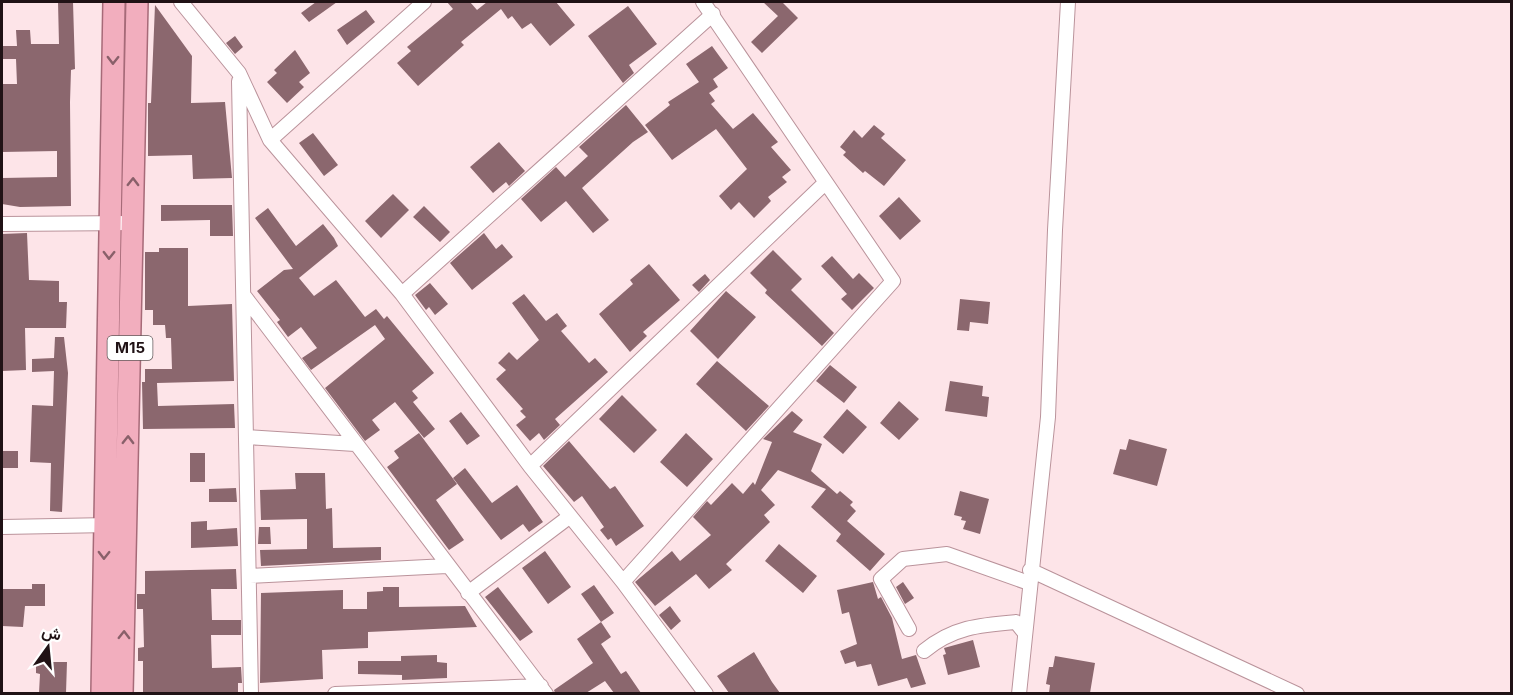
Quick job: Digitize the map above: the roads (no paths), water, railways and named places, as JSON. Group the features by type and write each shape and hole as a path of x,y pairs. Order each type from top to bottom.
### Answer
{"highway":[{"name":"M15","path":"102,693 114,2"},
{"name":"M15","path":"123,693 137,2"}],"street":[{"path":"181,2 239,73 270,140 402,294 530,466 623,582 706,693"},
{"path":"270,140 424,2"},
{"path":"623,582 893,281 703,2"},
{"path":"1019,693 1048,417 1055,230 1068,2"},
{"path":"402,294 712,14"},
{"path":"239,73 248,437 251,693"},
{"path":"530,466 825,183"},
{"path":"2,224 110,221 132,223"},
{"path":"245,297 447,566 544,690"},
{"path":"248,437 356,444"},
{"path":"468,593 569,517"},
{"path":"2,527 126,526"},
{"path":"909,629 881,579 903,558 947,554 1030,576 1297,693"},
{"path":"250,576 447,566"},
{"path":"924,651 943,636 984,624 1016,622 1024,632"},
{"path":"335,693 544,690"}]}
